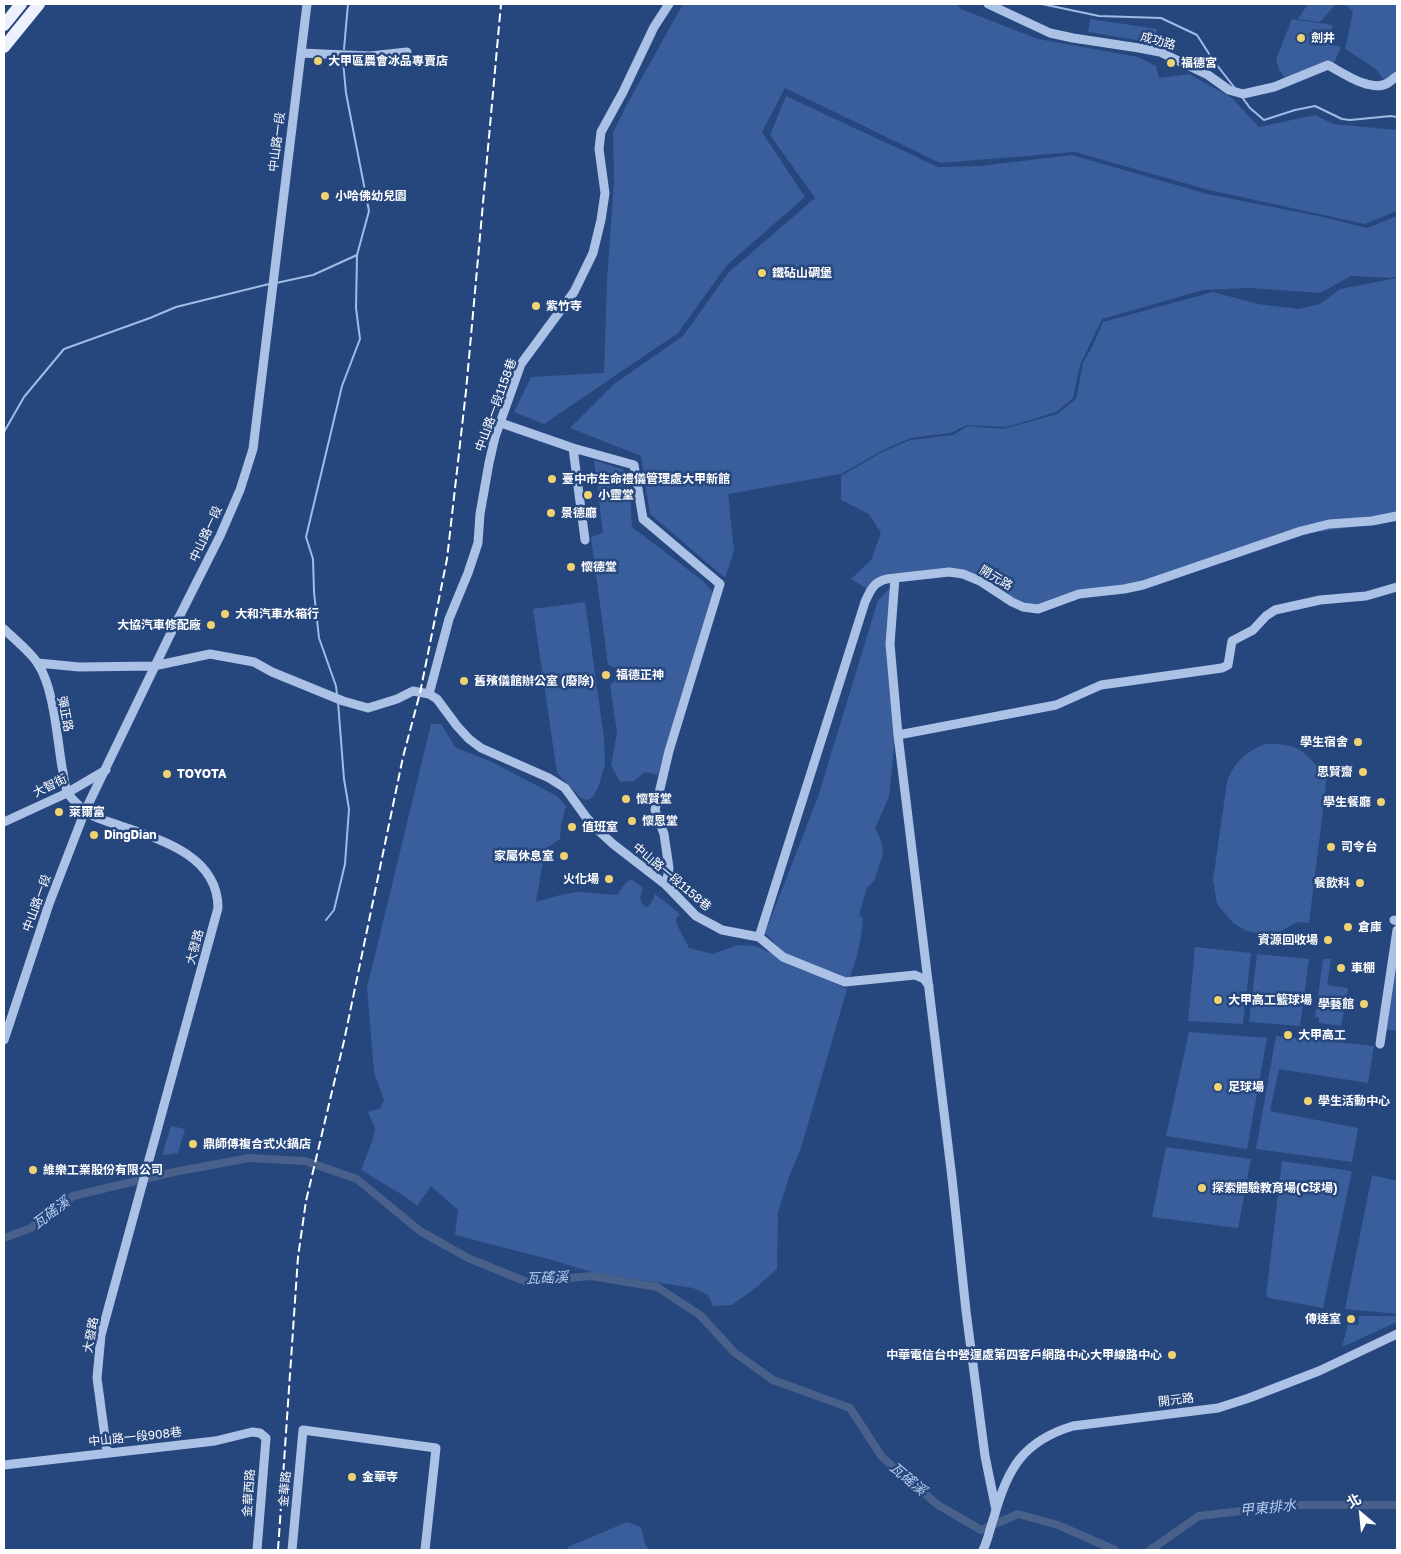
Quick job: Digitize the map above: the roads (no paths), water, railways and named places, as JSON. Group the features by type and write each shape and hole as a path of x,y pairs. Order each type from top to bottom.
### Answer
{"main road":[{"path":"4,25 21,4"},
{"path":"4,47 38,4"}],"street":[{"name":"中山路一段","path":"4,1040 49,904 85,811 154,666 220,536 240,490 253,449 307,4"},
{"name":"中山路一段1158巷","path":"669,4 654,26 623,92 601,132 599,149 605,193 593,253 574,292 521,364 500,423 489,463 480,514 478,543 449,619 429,694 437,699 469,739 481,748 549,778 565,788 586,817 600,832 666,884 696,916 722,930 759,937 783,957 845,982 915,975 924,979 930,988"},
{"name":"成功路","path":"988,4 1050,33 1160,52 1208,75 1229,90 1239,93 1274,87 1328,65"},
{"path":"301,53 370,56 407,52"},
{"path":"1314,63 1328,65 1353,79 1372,86 1386,84 1397,76"},
{"path":"500,423 573,448 634,465 642,519 720,584 669,751 655,810 664,834 669,868 666,884"},
{"path":"573,448 585,540"},
{"name":"開元路","path":"759,937 865,602 870,589 883,579 949,572 963,574 980,581 1023,607 1038,608 1079,594 1143,585 1319,527 1397,516"},
{"path":"894,578 890,644 898,735 930,988 966,1311 994,1514"},
{"path":"898,735 1056,705 1101,685 1222,668 1228,665 1232,641 1253,630 1266,616 1275,610 1320,600 1366,596 1397,587"},
{"name":"彈正路","path":"4,629 38,663 46,683 67,793"},
{"path":"38,663 79,668 154,666 210,654 254,662 272,672 338,699 368,708 397,699 413,691 429,694"},
{"name":"大智街","path":"4,822 67,793 106,770"},
{"path":"67,793 85,811"},
{"name":"大發路","path":"85,811 181,850 193,858 206,871 218,900 218,908 150,1162 101,1335 97,1378 107,1452"},
{"path":"1380,1044 1397,930"},
{"name":"開元路","path":"985,1546 1005,1482 1025,1453 1053,1432 1080,1425 1218,1408 1319,1371 1397,1334"},
{"name":"金華路","path":"292,1550 303,1430 436,1448 425,1550"},
{"name":"中山路一段908巷","path":"4,1464 215,1441 252,1432 260,1433 266,1438"},
{"name":"金華西路","path":"258,1550 266,1438"},
{"path":"989,1472 994,1477 1005,1482"}],"waterway":[{"path":"344,49 348,4"},
{"path":"1042,4 1099,16 1161,18 1197,35 1234,87"},
{"path":"337,695 336,686 319,638 314,592 313,559 306,537 342,386 360,339 356,308 357,255 369,211 346,93 343,61"},
{"path":"1242,97 1250,108 1264,120 1315,106 1342,119 1397,117"},
{"path":"276,283 313,275 357,255"},
{"path":"4,432 24,397 64,349 176,307 269,284"},
{"path":"326,920 334,910 345,864 349,809 344,779 338,702"},
{"name":"瓦磘溪","path":"4,1238 31,1228 73,1196 174,1172 249,1158 305,1161 357,1179 420,1231 468,1258 527,1282 591,1276 657,1287 700,1315 734,1352 773,1380 850,1408 882,1457 938,1505 981,1530 1018,1514 1058,1525 1115,1550"},
{"name":"甲東排水","path":"1150,1550 1199,1516 1292,1505 1397,1505"}],"railway":[{"path":"278,1550 298,1257 306,1201 344,1041 403,757 420,693 447,559 466,391 501,4"}],"place":[{"name":"劍井","path":"1301,38"},
{"name":"大甲區農會冰品專賣店","path":"318,61"},
{"name":"福德宮","path":"1171,63"},
{"name":"小哈佛幼兒園","path":"325,196"},
{"name":"鐵砧山碉堡","path":"762,273"},
{"name":"紫竹寺","path":"536,306"},
{"name":"臺中市生命禮儀管理處大甲新館","path":"552,479"},
{"name":"小靈堂","path":"588,495"},
{"name":"景德廳","path":"551,513"},
{"name":"懷德堂","path":"571,567"},
{"name":"大和汽車水箱行","path":"225,614"},
{"name":"大協汽車修配廠","path":"211,625"},
{"name":"福德正神","path":"606,675"},
{"name":"舊殯儀館辦公室 (廢除)","path":"464,681"},
{"name":"學生宿舍","path":"1358,742"},
{"name":"思賢齋","path":"1363,772"},
{"name":"TOYOTA","path":"167,774"},
{"name":"懷賢堂","path":"626,799"},
{"name":"學生餐廳","path":"1381,802"},
{"name":"萊爾富","path":"59,812"},
{"name":"懷恩堂","path":"632,821"},
{"name":"值班室","path":"572,827"},
{"name":"DingDian","path":"94,835"},
{"name":"司令台","path":"1331,847"},
{"name":"家屬休息室","path":"564,856"},
{"name":"火化場","path":"609,879"},
{"name":"餐飲科","path":"1360,883"},
{"name":"倉庫","path":"1348,927"},
{"name":"資源回收場","path":"1328,940"},
{"name":"車棚","path":"1341,968"},
{"name":"大甲高工籃球場","path":"1218,1000"},
{"name":"學藝館","path":"1364,1004"},
{"name":"大甲高工","path":"1288,1035"},
{"name":"足球場","path":"1218,1087"},
{"name":"學生活動中心","path":"1308,1101"},
{"name":"鼎師傅複合式火鍋店","path":"193,1144"},
{"name":"維樂工業股份有限公司","path":"33,1170"},
{"name":"探索體驗教育場(C球場)","path":"1202,1188"},
{"name":"傳達室","path":"1351,1319"},
{"name":"中華電信台中營運處第四客戶網路中心大甲線路中心","path":"1172,1355"},
{"name":"金華寺","path":"352,1477"}]}
